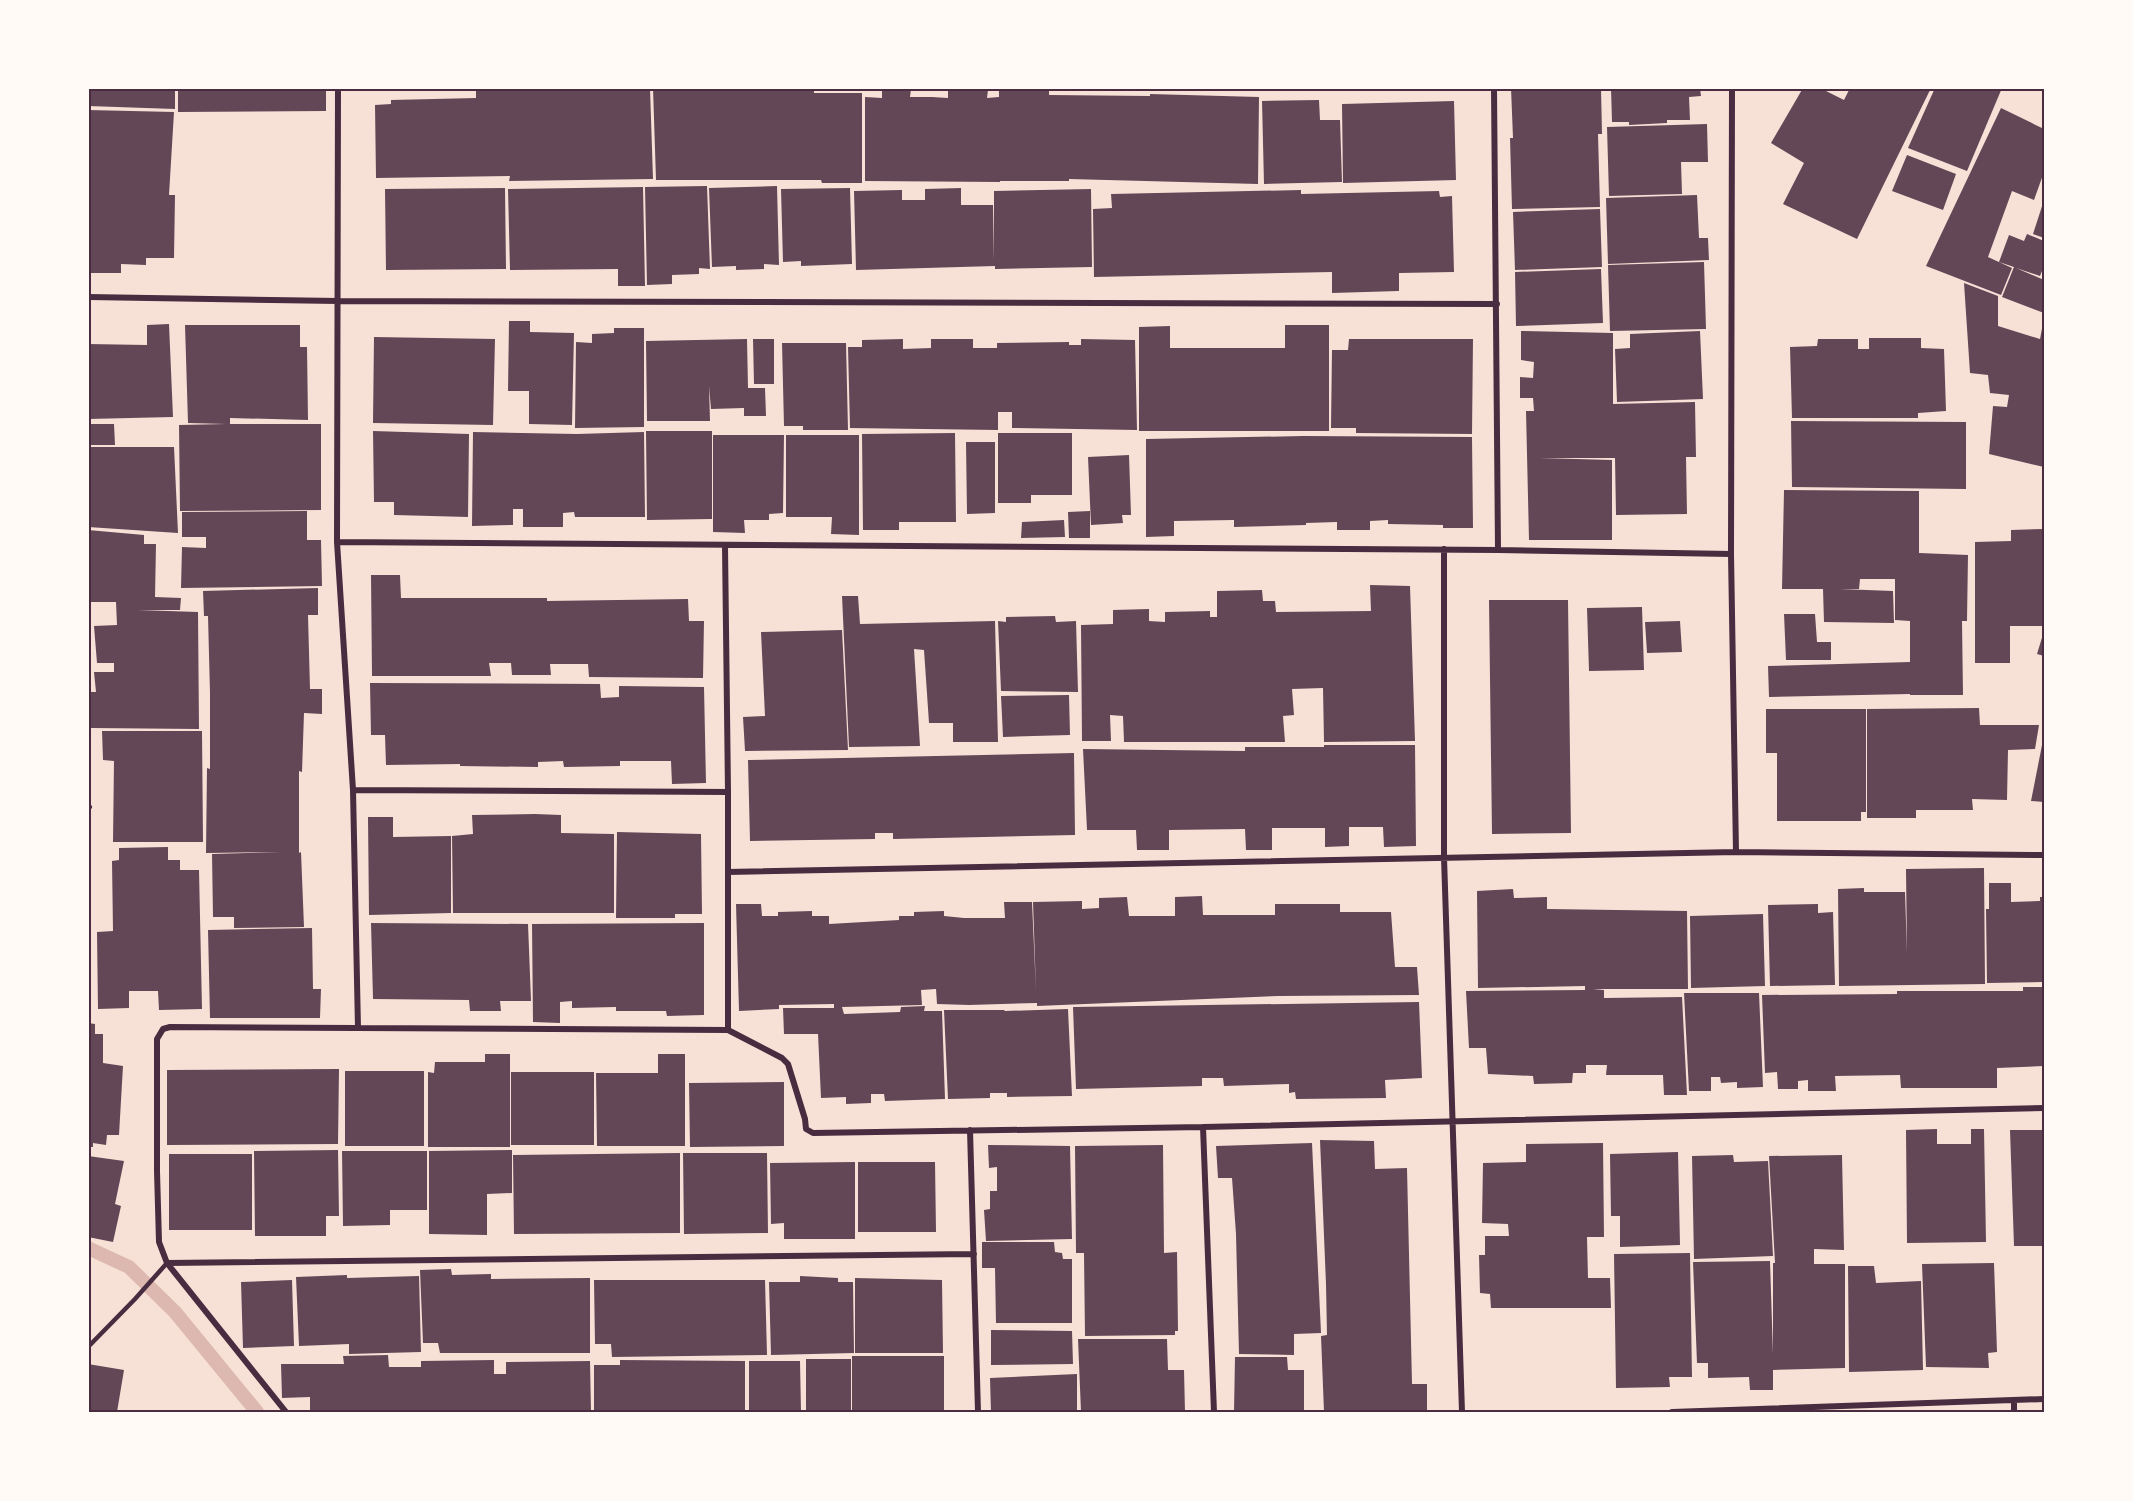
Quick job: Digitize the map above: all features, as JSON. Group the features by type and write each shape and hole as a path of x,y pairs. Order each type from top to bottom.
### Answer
{"street":[{"path":"338,88 337,542 353,790 358,1028"},
{"path":"1494,88 1498,550"},
{"path":"1731,88 1731,554 1736,852"},
{"path":"88,297 338,301 1497,303"},
{"path":"337,542 1444,549 1731,554"},
{"path":"725,546 728,1030"},
{"path":"1444,549 1444,857 1462,1413"},
{"path":"353,790 728,792"},
{"path":"728,872 1736,852 2044,855"},
{"path":"286,1413 167,1263 159,1242 157,1038 161,1030 170,1028 358,1028 728,1030 782,1058 788,1064 808,1131 1203,1127 2044,1108"},
{"path":"1203,1127 1214,1413"},
{"path":"970,1130 978,1413"},
{"path":"167,1263 974,1254"},
{"path":"2014,1400 2014,1413"},
{"path":"1671,1413 2044,1400"}],"lane":[{"path":"88,1347 167,1263"}],"building":[{"path":"88,88 175,88 175,109 88,106"},
{"path":"178,88 326,88 326,111 178,112"},
{"path":"476,88 650,88 653,179 509,181 510,176 376,178 375,105 391,104 391,100 476,98"},
{"path":"653,88 814,88 814,93 862,93 862,183 822,183 821,180 656,180"},
{"path":"882,88 911,89 910,97 948,98 948,90 988,90 987,98 999,97 999,88 1049,88 1049,95 1150,96 1150,94 1259,97 1258,184 1069,179 1069,181 1000,182 865,181 865,97 882,98"},
{"path":"1511,88 1601,88 1602,134 1598,134 1600,207 1512,209"},
{"path":"1611,88 1700,88 1701,96 1689,97 1690,120 1667,120 1667,123 1629,125 1629,122 1612,122"},
{"path":"1803,88 1820,88 1844,100 1850,88 1931,88 1857,239 1783,204 1804,163 1771,143"},
{"path":"1935,88 2002,88 1967,171 1908,148"},
{"path":"1319,100 1320,120 1340,120 1342,182 1264,184 1262,101"},
{"path":"1454,101 1456,180 1343,183 1342,104"},
{"path":"2001,108 2044,129 2044,172 2034,200 2012,191 1988,257 2012,268 2001,295 1926,266"},
{"path":"88,110 174,112 169,195 175,195 174,258 146,258 146,265 121,264 121,273 90,273 88,258"},
{"path":"1707,124 1708,162 1681,162 1682,194 1609,196 1607,127"},
{"path":"1907,155 1956,174 1943,210 1892,191"},
{"path":"707,186 710,269 699,268 699,274 672,275 672,284 647,285 645,187"},
{"path":"777,186 779,265 764,264 764,269 736,270 736,266 712,267 709,188"},
{"path":"643,187 645,286 618,286 618,269 510,270 508,189"},
{"path":"505,188 506,269 386,270 385,189"},
{"path":"850,188 852,264 801,266 801,261 783,262 781,189"},
{"path":"961,188 961,205 993,205 994,261 994,191 1091,189 1092,267 995,269 995,266 856,270 854,191 902,190 902,200 925,200 925,189"},
{"path":"1301,190 1301,194 1439,191 1440,197 1452,196 1454,272 1399,273 1399,291 1332,293 1332,272 1094,277 1093,209 1112,208 1111,194"},
{"path":"1697,195 1699,238 1708,238 1709,260 1608,264 1606,198"},
{"path":"2044,200 2044,238 2033,234"},
{"path":"1600,209 1602,267 1515,270 1513,212"},
{"path":"2027,234 2044,241 2044,266 2040,276 2016,268 2044,280 2044,313 2002,297 2014,267 1999,262 2009,235 2024,241"},
{"path":"1704,262 1706,329 1610,331 1608,265"},
{"path":"1601,269 1603,323 1516,326 1515,272"},
{"path":"1964,283 1998,296 1998,326 2040,339 2044,318 2044,467 1989,454 1993,406 2007,407 2009,395 1990,393 1988,375 1970,373"},
{"path":"509,321 530,321 530,332 574,333 572,425 529,424 529,391 508,391"},
{"path":"169,324 173,417 88,419 88,344 147,345 147,325"},
{"path":"185,325 300,325 300,347 307,347 308,420 230,418 230,424 321,424 321,510 180,511 179,425 226,424 188,423"},
{"path":"1285,325 1329,325 1329,431 1139,431 1139,327 1170,326 1170,348 1285,348"},
{"path":"614,328 644,328 644,427 575,428 576,342 592,343 592,334 614,333"},
{"path":"1521,331 1613,333 1613,404 1695,402 1696,457 1686,457 1687,514 1616,515 1615,458 1540,458 1612,460 1612,540 1529,540 1526,411 1534,411 1533,398 1520,398 1520,377 1533,378 1534,362 1521,360"},
{"path":"1700,331 1703,399 1617,402 1615,349 1630,348 1630,334"},
{"path":"374,337 495,339 493,425 373,423"},
{"path":"1869,338 1921,338 1921,348 1944,349 1946,411 1918,413 1918,418 1792,418 1790,347 1817,346 1818,339 1858,339 1858,349 1869,349"},
{"path":"747,339 748,388 765,388 766,416 744,416 744,408 711,409 709,386 710,421 647,421 646,341"},
{"path":"753,339 774,339 774,384 754,384"},
{"path":"903,339 903,349 931,348 931,339 973,339 973,348 997,348 997,343 1069,342 1069,345 1081,345 1081,339 1135,340 1137,430 1012,428 1012,412 998,412 998,430 850,428 848,347 862,347 862,340"},
{"path":"1349,339 1473,339 1472,434 1356,433 1356,428 1331,428 1332,350 1348,350"},
{"path":"782,343 846,343 848,430 803,430 803,426 784,426"},
{"path":"1791,421 1966,422 1966,489 1792,487"},
{"path":"88,424 114,424 115,445 89,445"},
{"path":"373,431 469,434 468,517 394,515 394,502 374,502"},
{"path":"646,431 712,431 712,519 647,520"},
{"path":"473,432 577,434 644,432 645,517 575,517 574,512 563,513 563,527 523,527 523,509 513,509 513,525 472,526"},
{"path":"955,433 956,522 899,522 899,530 863,530 862,434"},
{"path":"998,433 1072,433 1072,495 1031,495 1031,503 998,503"},
{"path":"713,435 784,435 783,513 769,514 769,520 744,520 745,533 713,532"},
{"path":"786,435 859,435 859,535 831,534 832,517 786,517"},
{"path":"1303,436 1472,437 1473,528 1388,524 1388,520 1370,521 1370,530 1337,530 1337,522 1234,527 1234,520 1174,521 1174,536 1146,537 1146,439"},
{"path":"966,442 995,442 995,513 967,514"},
{"path":"88,447 174,447 178,533 88,527"},
{"path":"1129,455 1131,515 1122,515 1123,523 1091,525 1088,457"},
{"path":"1784,490 1919,491 1919,553 1968,555 1967,621 1962,621 1963,695 1769,697 1768,666 1910,662 1910,621 1895,620 1895,579 1860,579 1859,589 1840,589 1893,591 1894,623 1824,622 1823,589 1782,589"},
{"path":"307,511 307,540 321,540 322,586 181,588 182,547 206,548 206,537 182,537 182,512"},
{"path":"1090,511 1090,538 1069,538 1068,512"},
{"path":"1064,520 1065,537 1021,538 1022,522"},
{"path":"2044,529 2044,626 2010,626 2010,663 1975,663 1975,542 2011,541 2011,530"},
{"path":"88,530 144,535 144,544 156,544 155,597 181,598 180,610 138,610 198,612 199,729 91,728 89,692 96,692 94,672 114,672 114,663 97,663 94,626 117,625 116,602 88,602"},
{"path":"371,575 400,575 401,598 547,598 547,601 688,599 689,621 704,621 703,678 589,677 588,664 550,664 551,675 512,675 511,663 489,663 491,676 372,676"},
{"path":"1370,585 1410,586 1415,741 1324,742 1323,688 1292,689 1294,715 1283,716 1285,742 1124,742 1123,716 1110,715 1111,741 1082,741 1081,625 1113,624 1113,610 1149,609 1149,621 1165,622 1165,612 1210,611 1210,617 1217,617 1217,591 1262,590 1263,601 1275,601 1276,612 1371,611"},
{"path":"318,588 318,615 308,615 310,689 322,689 322,714 304,713 302,772 299,771 299,853 301,852 304,927 234,928 234,917 213,917 212,854 282,852 206,853 207,768 210,769 210,693 208,616 204,616 203,591"},
{"path":"842,596 858,596 860,624 995,621 998,742 953,742 953,723 929,723 924,650 914,649 920,746 849,747"},
{"path":"1489,600 1568,600 1571,833 1492,834"},
{"path":"1642,607 1644,670 1589,671 1587,608"},
{"path":"1784,614 1815,614 1817,642 1831,642 1831,660 1786,660"},
{"path":"1055,616 1056,622 1076,621 1078,692 1001,691 998,621 1006,622 1006,617"},
{"path":"1680,621 1682,652 1647,653 1645,622"},
{"path":"842,630 848,750 745,751 743,717 765,716 761,632"},
{"path":"2044,631 2044,656 2037,654"},
{"path":"370,683 600,684 601,698 619,697 619,686 704,687 706,783 672,784 671,761 620,761 620,766 564,767 563,761 538,762 538,767 460,766 460,764 386,765 385,735 371,735"},
{"path":"1069,695 1070,735 1003,737 1001,696"},
{"path":"1979,708 1980,725 2039,725 2035,749 2008,750 2007,800 1972,799 1973,810 1916,810 1916,818 1867,818 1867,709"},
{"path":"1766,709 1866,709 1866,812 1861,812 1861,821 1777,821 1777,753 1766,753"},
{"path":"102,731 202,731 203,842 113,842 114,761 103,760"},
{"path":"2043,740 2044,802 2031,801"},
{"path":"1324,745 1415,745 1416,846 1384,847 1383,827 1349,827 1349,846 1325,847 1325,828 1272,828 1272,850 1246,850 1245,829 1169,830 1169,850 1137,850 1136,830 1087,830 1083,749 1245,751 1245,747 1324,747"},
{"path":"1074,753 1075,835 893,839 893,833 875,833 875,839 750,841 748,760"},
{"path":"472,815 561,815 561,833 614,834 614,913 453,913 452,836 473,834"},
{"path":"368,817 393,817 393,837 451,836 451,913 369,915"},
{"path":"617,832 701,834 702,914 675,914 675,918 616,918"},
{"path":"168,847 168,860 180,860 180,870 199,870 202,1009 159,1010 158,991 129,991 129,1008 98,1009 97,932 113,931 112,861 119,860 119,848"},
{"path":"1984,868 1985,984 1839,986 1838,889 1864,888 1864,892 1905,892 1907,953 1906,869"},
{"path":"1989,883 2011,883 2011,902 2040,901 2040,897 2044,897 2044,982 1987,983 1986,909 1989,909"},
{"path":"1513,889 1514,898 1547,897 1547,909 1687,911 1688,989 1593,989 1604,990 1604,998 1682,997 1687,1095 1664,1095 1663,1075 1606,1075 1607,1065 1586,1065 1586,1073 1573,1073 1572,1083 1534,1084 1533,1076 1488,1074 1486,1048 1469,1048 1466,991 1585,990 1585,986 1478,988 1477,891"},
{"path":"1202,896 1203,915 1275,915 1275,904 1340,904 1340,912 1391,912 1395,967 1417,967 1419,995 1278,996 1037,1006 1037,1003 937,1004 936,989 921,990 922,1005 842,1007 844,1014 900,1012 901,1007 925,1006 924,1011 942,1011 945,1099 885,1101 884,1094 871,1094 871,1103 846,1104 846,1097 821,1098 818,1034 784,1034 783,1008 834,1008 834,1004 779,1005 779,1009 739,1011 736,904 761,904 762,916 778,916 778,912 812,911 812,916 829,916 829,924 899,920 899,916 914,916 914,912 944,911 944,916 1005,918 1004,902 1032,902 1036,991 1033,902 1082,901 1082,909 1099,908 1099,898 1127,897 1129,916 1175,916 1175,897"},
{"path":"1818,904 1818,913 1833,912 1835,985 1770,986 1768,905"},
{"path":"1763,914 1765,986 1691,988 1690,916"},
{"path":"371,923 528,924 531,1001 500,1001 501,1011 470,1011 469,1000 373,999"},
{"path":"704,923 704,1015 667,1016 666,1011 616,1011 616,1007 572,1008 572,1001 560,1002 560,1023 533,1022 532,924"},
{"path":"312,928 313,989 321,989 320,1018 210,1018 208,930"},
{"path":"2023,987 2044,987 2044,1066 1997,1068 1997,1088 1901,1088 1900,1075 1835,1076 1836,1091 1808,1091 1808,1080 1798,1081 1798,1089 1778,1089 1777,1072 1765,1073 1762,995 1897,994 1897,991 2023,991"},
{"path":"1684,993 1759,993 1763,1087 1737,1088 1737,1082 1721,1083 1720,1077 1711,1077 1711,1091 1689,1091"},
{"path":"1419,1002 1422,1078 1385,1080 1386,1098 1296,1099 1295,1092 1289,1093 1289,1084 1224,1086 1223,1078 1202,1078 1202,1086 1076,1089 1073,1007"},
{"path":"1068,1009 1072,1096 1007,1097 1007,1093 990,1093 990,1098 948,1099 944,1010"},
{"path":"88,1023 95,1024 95,1034 103,1034 103,1063 123,1066 119,1135 107,1135 106,1145 93,1143 93,1147 88,1147"},
{"path":"485,1054 510,1054 510,1147 428,1147 428,1072 434,1073 435,1062 485,1062"},
{"path":"658,1054 685,1054 685,1146 597,1146 596,1073 658,1073"},
{"path":"339,1069 338,1144 167,1145 167,1070"},
{"path":"345,1071 424,1071 424,1146 345,1146"},
{"path":"511,1072 594,1072 594,1145 511,1145"},
{"path":"784,1082 784,1146 690,1147 689,1083"},
{"path":"1937,1129 1937,1144 1971,1144 1971,1129 1984,1129 1986,1242 1907,1243 1906,1130"},
{"path":"2010,1130 2044,1130 2044,1246 2014,1246"},
{"path":"1320,1140 1374,1141 1375,1169 1407,1168 1412,1384 1427,1384 1427,1412 1324,1412 1321,1336 1327,1335"},
{"path":"1312,1143 1321,1333 1294,1334 1294,1355 1239,1354 1232,1178 1218,1178 1216,1146"},
{"path":"1603,1143 1604,1237 1587,1237 1588,1278 1610,1278 1611,1308 1491,1308 1490,1294 1480,1293 1479,1255 1485,1255 1485,1236 1509,1236 1508,1224 1482,1223 1483,1163 1526,1162 1526,1144"},
{"path":"988,1145 1070,1146 1072,1239 986,1241 984,1210 990,1209 990,1191 997,1191 997,1167 989,1168"},
{"path":"1163,1145 1164,1253 1177,1252 1178,1331 1175,1331 1175,1335 1085,1336 1084,1253 1076,1253 1075,1146"},
{"path":"338,1150 339,1216 326,1216 326,1236 255,1236 254,1151"},
{"path":"512,1150 512,1193 487,1194 487,1235 429,1234 429,1151"},
{"path":"342,1151 427,1151 427,1210 390,1210 390,1225 343,1226"},
{"path":"1678,1152 1680,1245 1620,1247 1620,1216 1611,1216 1610,1154"},
{"path":"680,1153 680,1233 514,1234 513,1155"},
{"path":"683,1153 767,1153 768,1233 684,1234"},
{"path":"169,1154 252,1154 252,1230 169,1230"},
{"path":"1733,1155 1734,1162 1768,1161 1773,1256 1694,1259 1692,1156"},
{"path":"1842,1155 1844,1250 1814,1249 1814,1264 1845,1264 1845,1368 1773,1370 1773,1390 1750,1390 1749,1377 1708,1378 1708,1363 1697,1363 1693,1262 1770,1261 1773,1354 1773,1263 1775,1263 1769,1156"},
{"path":"88,1156 124,1161 115,1204 121,1206 113,1242 88,1237"},
{"path":"855,1162 855,1239 784,1239 784,1223 771,1224 770,1163"},
{"path":"858,1162 935,1162 936,1232 858,1232"},
{"path":"982,1242 1054,1242 1055,1252 1062,1253 1063,1259 1072,1259 1072,1323 996,1323 995,1268 982,1268"},
{"path":"1690,1253 1692,1377 1669,1377 1670,1387 1616,1388 1614,1254"},
{"path":"1994,1263 1997,1352 1988,1353 1989,1368 1926,1367 1922,1264"},
{"path":"1848,1266 1874,1266 1876,1283 1921,1281 1923,1370 1849,1372"},
{"path":"451,1269 452,1275 491,1274 491,1279 590,1278 590,1353 440,1353 438,1343 423,1343 420,1270"},
{"path":"347,1275 347,1278 419,1276 421,1352 349,1354 349,1344 299,1346 296,1277"},
{"path":"800,1276 838,1278 838,1282 853,1282 854,1353 771,1355 769,1282 800,1282"},
{"path":"855,1278 942,1280 943,1353 855,1353"},
{"path":"292,1280 294,1346 243,1348 241,1282"},
{"path":"594,1280 765,1280 767,1355 612,1357 611,1344 595,1344"},
{"path":"991,1330 1072,1331 1073,1364 991,1365"},
{"path":"1078,1339 1167,1339 1168,1370 1184,1370 1185,1412 1081,1412"},
{"path":"388,1355 389,1367 421,1367 421,1361 494,1360 494,1374 506,1374 506,1362 590,1361 591,1412 310,1412 310,1397 282,1398 281,1364 344,1364 343,1356"},
{"path":"852,1356 944,1356 944,1412 852,1412"},
{"path":"1235,1357 1287,1357 1288,1370 1304,1370 1304,1412 1234,1412"},
{"path":"806,1359 851,1359 851,1412 806,1412"},
{"path":"620,1360 745,1361 745,1412 594,1412 594,1365 620,1365"},
{"path":"749,1361 800,1361 801,1412 749,1412"},
{"path":"88,1364 124,1370 117,1412 88,1412"},
{"path":"1077,1374 1077,1412 991,1412 990,1378"}],"waterway":[{"path":"88,1248 129,1267 175,1312 257,1412"}]}
